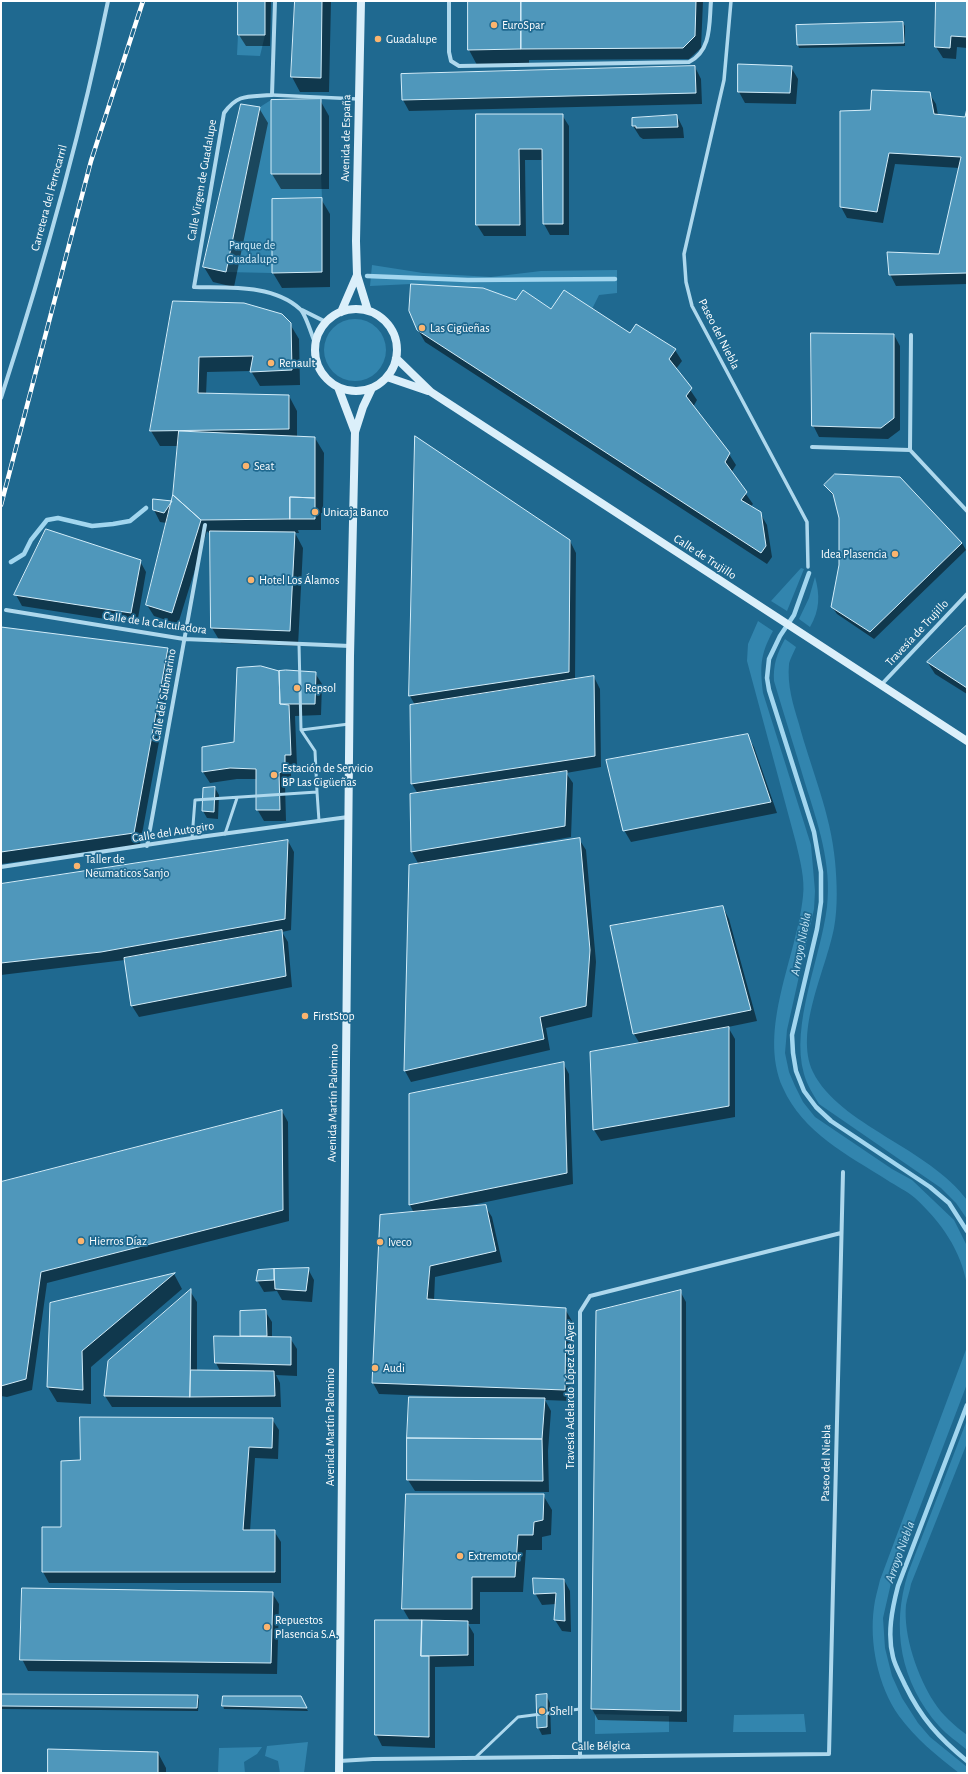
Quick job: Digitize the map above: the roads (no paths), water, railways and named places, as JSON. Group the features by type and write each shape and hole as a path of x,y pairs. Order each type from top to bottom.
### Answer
{"main road":[{"name":"Avenida de España","path":"361,1 356,275 368,311"},
{"name":"Avenida de España","path":"341,312 356,275"},
{"path":"354,309 368,311 385,321 393,332 397,344 396,358 393,368 387,377 372,388 361,391 338,387 328,380 320,370 316,358 316,345 319,333 326,322 341,312 354,309"},
{"path":"396,358 431,392"},
{"path":"387,377 431,392"},
{"name":"Avenida Martín Palomino","path":"338,387 355,432"},
{"name":"Avenida Martín Palomino","path":"339,1773 349,724 355,432 363,407 372,388"},
{"name":"Calle de Trujillo","path":"431,392 967,741"}],"street":[{"name":"Carretera del Ferrocarril","path":"1,398 26,321 92,79 108,1"},
{"path":"275,1 272,95 359,99"},
{"path":"449,1 449,52 451,61 459,66 689,62 696,58 704,50 707,40 711,1"},
{"name":"Paseo del Niebla","path":"731,1 724,80 684,254 686,282 692,306 807,522 808,567"},
{"name":"Calle Virgen de Guadalupe","path":"272,95 241,98 232,102 224,113 194,287 262,291 285,299 326,322"},
{"path":"301,309 316,345"},
{"path":"911,335 910,450 967,511"},
{"path":"812,447 910,450"},
{"name":"Calle del Submarino","path":"148,846 205,525"},
{"name":"Travesía de Trujillo","path":"881,686 967,594"},
{"name":"Calle de la Calculadora","path":"6,610 184,639 350,646"},
{"name":"Calle del Autogiro","path":"1,867 148,846 192,838 348,817"},
{"name":"Paseo del Niebla","path":"830,1754 843,1172"},
{"name":"Travesía Adelardo López de Ayer","path":"580,1756 580,1312 590,1296 841,1233"},
{"name":"Calle Bélgica","path":"339,1762 373,1759 830,1754"}],"lane":[{"path":"299,644 301,730 315,750 319,821"},
{"path":"301,730 349,724"},
{"path":"192,838 195,800 317,792"},
{"path":"225,834 237,798"},
{"path":"475,1758 518,1717 580,1709"}],"waterway":[{"path":"367,276 468,280 615,279"},
{"path":"11,562 24,554 31,540 47,520 58,518 92,526 113,524 130,521 146,508"},
{"name":"Arroyo Niebla","path":"809,573 794,615 780,636 769,659 767,678 769,690 814,832 821,872 821,902 817,929 792,1035 796,1071 804,1091 816,1107 831,1121 930,1187 949,1203 967,1231"},
{"name":"Arroyo Niebla","path":"967,1405 898,1586 890,1630 891,1648 894,1660 911,1697 939,1736 967,1761"}],"railway":[{"path":"1,505 91,161 143,1"}],"place":[{"name":"EuroSpar","path":"494,25"},
{"name":"Guadalupe","path":"378,39"},
{"name":"Las Cigüeñas","path":"422,328"},
{"name":"Renault","path":"271,363"},
{"name":"Seat","path":"246,466"},
{"name":"Unicaja Banco","path":"315,512"},
{"name":"Idea Plasencia","path":"895,554"},
{"name":"Hotel Los Álamos","path":"251,580"},
{"name":"Repsol","path":"297,688"},
{"name":"Estación de Servicio BP Las Cigüeñas","path":"274,775"},
{"name":"Taller de Neumaticos Sanjo","path":"77,866"},
{"name":"FirstStop","path":"305,1016"},
{"name":"Hierros Díaz","path":"81,1241"},
{"name":"Iveco","path":"380,1242"},
{"name":"Audi","path":"375,1368"},
{"name":"Extremotor","path":"460,1556"},
{"name":"Repuestos Plasencia S.A.","path":"267,1627"},
{"name":"Shell","path":"542,1711"}],"park label":[{"name":"Parque de Guadalupe","path":"252,252"}]}
